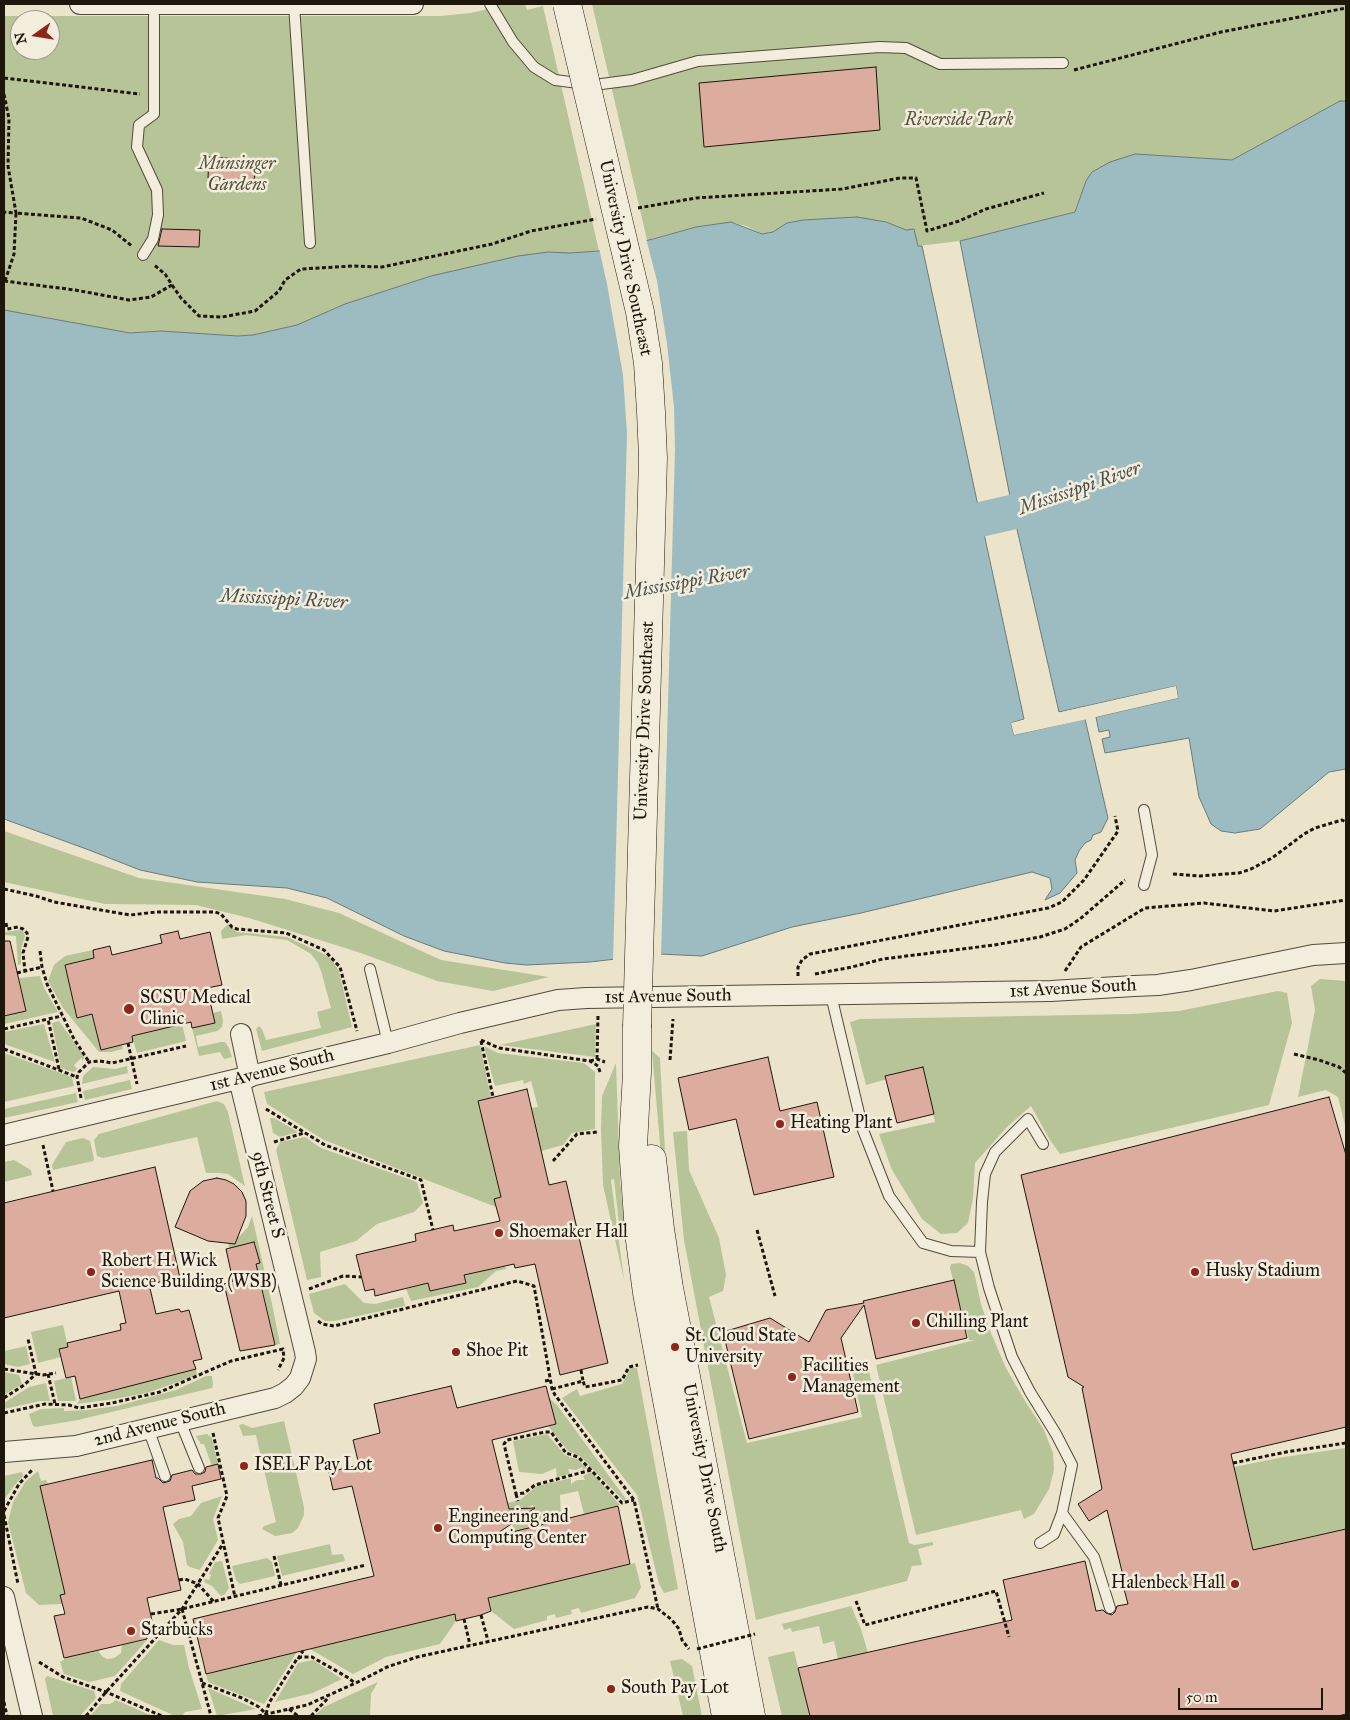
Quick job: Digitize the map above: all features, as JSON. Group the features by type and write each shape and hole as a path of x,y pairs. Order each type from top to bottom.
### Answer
{"street":[{"path":"80,4 413,4"},
{"name":"University Drive Southeast","path":"567,4 640,312 648,363 652,412 653,458 637,1027"},
{"name":"1st Avenue South","path":"4,1135 245,1078 558,1000 1051,991 1158,985 1313,954 1346,953"},
{"name":"University Drive South","path":"637,1027 637,1072 633,1146 639,1233 647,1293 726,1716"},
{"name":"9th Street S","path":"241,1034 245,1078 305,1352 306,1359 303,1370"},
{"name":"University Drive South","path":"637,1072 650,1144 669,1288 751,1716"},
{"name":"2nd Avenue South","path":"4,1452 76,1446 275,1398 294,1386 303,1370"},
{"path":"4,1598 32,1716"}],"lane":[{"path":"490,4 513,42 534,67 555,80 594,85 632,80 698,61 879,47 906,48 940,64 1066,67"},
{"path":"294,5 310,243"},
{"path":"143,256 153,239 158,215 157,190 137,147 139,125 154,114 154,16"},
{"path":"1144,810 1152,855 1144,886"},
{"path":"370,970 388,1043"},
{"path":"831,995 863,1130 889,1196 923,1243 951,1251 980,1252"},
{"path":"1040,1543 1054,1534 1062,1513 1072,1466 1012,1357 989,1288 980,1252 985,1174 996,1152 1028,1119 1043,1144"},
{"path":"180,1421 199,1468"},
{"path":"148,1428 165,1476"},
{"path":"1062,1513 1094,1557 1110,1608"}],"path":[{"path":"1066,67 1083,69 1220,32 1346,8"},
{"path":"4,78 131,94 155,94"},
{"path":"4,94 9,119 8,166 16,213 14,254 5,281 75,290 129,300 151,297 172,285"},
{"path":"633,209 650,204 696,198 842,189 900,178 916,178 926,231 959,221 986,209 1044,193"},
{"path":"4,212 81,218 112,230 165,274 181,298 199,316 222,317 256,311 279,291 285,280 301,270 382,266 492,244 531,231 598,218"},
{"path":"798,976 798,967 802,960 810,954 1048,908 1062,902 1084,880 1118,831 1115,816"},
{"path":"1173,874 1200,876 1239,873 1272,858 1315,828 1342,820 1346,822"},
{"path":"806,975 852,967 883,959 994,945 1040,937 1065,929 1080,919 1125,880"},
{"path":"4,889 54,902 130,915 156,912 218,912 223,915 232,927 237,929 286,933 324,950 340,967 357,1032"},
{"path":"1051,991 1081,947 1145,908 1204,903 1274,911 1346,900"},
{"path":"6,923 7,929 18,927 24,929 27,933 28,937 23,954 25,971"},
{"path":"40,951 47,984 74,1039 89,1062"},
{"path":"17,973 42,967"},
{"path":"597,1059 598,1013"},
{"path":"4,1029 62,1016"},
{"path":"48,1019 59,1070"},
{"path":"670,1060 673,1019"},
{"path":"493,1097 481,1040 499,1048 590,1061 598,1066 600,1072"},
{"path":"128,1043 138,1087"},
{"path":"82,1101 77,1077 79,1072 89,1062 112,1063 186,1046"},
{"path":"4,1048 77,1077"},
{"path":"1294,1054 1319,1060 1346,1073"},
{"path":"590,1061 597,1059 605,1062"},
{"path":"264,1107 325,1146 422,1180 433,1230"},
{"path":"553,1161 577,1134 598,1132"},
{"path":"271,1143 304,1133"},
{"path":"43,1144 53,1192"},
{"path":"757,1230 775,1296"},
{"path":"306,1290 343,1276 361,1276"},
{"path":"314,1317 322,1324 334,1326 517,1281 534,1286 552,1389 634,1500 658,1609"},
{"path":"28,1339 36,1374"},
{"path":"4,1413 41,1404 69,1405 79,1408 160,1392 231,1361 283,1349 284,1358 278,1370"},
{"path":"582,1370 586,1387 622,1380 629,1367 640,1365"},
{"path":"4,1369 36,1374 56,1373"},
{"path":"4,1398 24,1385 36,1374"},
{"path":"48,1374 55,1404"},
{"path":"546,1381 551,1380"},
{"path":"552,1389 584,1381"},
{"path":"209,1413 227,1496 218,1518 234,1597"},
{"path":"518,1501 504,1444 507,1440 545,1432 551,1432 566,1453 578,1457 622,1503 634,1500"},
{"path":"1233,1463 1286,1452 1346,1443"},
{"path":"4,1511 19,1484 35,1467 26,1468"},
{"path":"516,1494 524,1493 535,1485 591,1470"},
{"path":"86,1716 182,1609 224,1542"},
{"path":"274,1556 281,1585"},
{"path":"151,1614 214,1602 366,1565"},
{"path":"179,1580 185,1578 198,1584 214,1602"},
{"path":"856,1601 865,1624 996,1591 1008,1636"},
{"path":"258,1716 307,1705 386,1667 417,1657 638,1608 658,1609 672,1620 689,1649 697,1649 755,1634"},
{"path":"182,1609 212,1716"},
{"path":"482,1615 488,1641"},
{"path":"464,1619 470,1645"},
{"path":"266,1714 269,1703 303,1651"},
{"path":"297,1659 312,1657 355,1683"},
{"path":"34,1659 63,1677 106,1692 162,1716"},
{"path":"202,1683 242,1698 259,1707 266,1714"},
{"path":"310,1716 331,1694"},
{"path":"4,1702 7,1716"},
{"path":"288,1709 298,1716"}],"green space":[{"name":"Munsinger Gardens","path":"491,4 525,4 527,10 543,6 599,251 548,252 431,276 345,304 297,325 253,335 238,336 161,331 130,333 4,310 4,16 10,16 10,60 60,60 60,16 440,16 484,10"},
{"name":"Riverside Park","path":"592,4 1346,4 1346,101 1340,101 1232,160 1135,154 1092,172 1086,181 1075,212 960,241 918,246 906,230 886,222 857,217 803,220 787,223 773,232 762,234 746,226 731,222 696,227 647,240"},
{"path":"4,831 139,878 285,899 339,913 441,960 549,977 493,991 437,981 358,952 249,918 196,905 105,904 4,882"},
{"path":"228,924 237,932 287,937 324,954 332,960 339,971 352,1027 262,1051 256,1029 259,1026 266,1040 321,1028 317,1012 331,1008 322,974 318,963 311,954 287,940 246,935 222,939 221,931"},
{"path":"23,931 25,936 21,949 21,964 18,965 16,936 5,935 5,932"},
{"path":"93,950 94,958 65,965 77,1018 92,1014 101,1050 122,1045 123,1049 111,1052 99,1052 63,1008 48,981 54,965 65,956"},
{"path":"40,976 44,988 58,1012 4,1024 4,1016 26,1011 19,978"},
{"path":"1320,979 1346,981 1346,1129 1338,1097 1326,1090 1298,1097 1315,1010 1311,986"},
{"path":"1278,991 1287,993 1292,1023 1269,1105 1060,1154 1031,1106 1007,1127 975,1163 973,1198 968,1223 957,1233 941,1234 922,1219 892,1170 879,1134 935,1122 923,1069 866,1085 850,1022 860,1019 1131,1014 1179,1011"},
{"path":"221,1011 222,1027 217,1031 196,1036 198,1047 225,1042 232,1057 224,1059 220,1052 199,1056 192,1028 215,1023 213,1013"},
{"path":"59,1021 84,1056 83,1061 81,1058 74,1065 77,1069 74,1072 61,1068 52,1023"},
{"path":"44,1024 55,1062 4,1044 4,1032"},
{"path":"182,1024 186,1041 137,1053 132,1036"},
{"path":"596,1024 595,1057 500,1045"},
{"path":"480,1045 491,1098 479,1101 501,1197 495,1199 496,1207 324,1140 267,1104 264,1092"},
{"path":"484,1046 498,1053 584,1063 595,1072 595,1129 572,1133 563,1145 541,1151 531,1108 538,1107 531,1081 524,1084 523,1080 495,1086"},
{"path":"652,1051 660,1058 665,1151 673,1224 662,1167"},
{"path":"4,1053 72,1077 74,1086 4,1102"},
{"path":"616,1063 620,1181 625,1231 620,1232 614,1179 611,1180 624,1280 603,1185 602,1096"},
{"path":"127,1066 128,1073 82,1084 83,1076 93,1067 115,1069"},
{"path":"130,1080 132,1089 85,1100 83,1091"},
{"path":"76,1093 78,1102 4,1118 4,1109"},
{"path":"217,1101 224,1104 228,1112 245,1186 228,1174 206,1173 197,1137 103,1158 97,1156 94,1140 99,1134"},
{"path":"270,1118 274,1118 298,1132 280,1137 273,1133"},
{"path":"687,1131 689,1170 719,1238 726,1275 723,1291 709,1297 747,1443 862,1417 852,1369 867,1363 909,1543 914,1545 933,1542 933,1545 918,1549 922,1565 912,1566 907,1581 756,1620 684,1240 673,1132"},
{"path":"305,1137 321,1148 417,1182 423,1203 414,1212 377,1224 356,1241 320,1252 321,1277 307,1280 276,1150 280,1142"},
{"path":"83,1138 90,1141 93,1161 53,1170 52,1165 66,1142"},
{"path":"14,1160 31,1170 32,1175 4,1182 4,1162"},
{"path":"252,1216 280,1344 275,1345 260,1278 238,1283 234,1265 259,1263 255,1243 230,1252 228,1242 240,1236 248,1227"},
{"path":"960,1263 968,1266 974,1272 981,1304 990,1331 1006,1368 1044,1430 1053,1453 1054,1470 1049,1489 1034,1514 1024,1519 1021,1510 916,1535 876,1365 975,1340 969,1340 950,1268 951,1264"},
{"path":"505,1266 506,1269 496,1271 478,1287 411,1301 406,1289 428,1283 430,1291 466,1283 464,1275"},
{"path":"345,1284 364,1303 375,1304 403,1297 405,1306 334,1321 325,1321 314,1313 309,1294"},
{"path":"63,1325 68,1347 59,1349 61,1357 38,1363 31,1332"},
{"path":"26,1346 30,1364 18,1367 4,1364 4,1351"},
{"path":"631,1368 637,1368 678,1589 664,1593 659,1584 637,1495 562,1398 577,1389 580,1396 622,1384"},
{"path":"196,1369 197,1375 147,1393 77,1404 80,1399"},
{"path":"4,1372 19,1375 22,1384 4,1395"},
{"path":"206,1376 212,1376 212,1388 78,1420 36,1427 33,1426 29,1414 41,1409 64,1408 64,1411 117,1406 176,1390"},
{"path":"71,1377 76,1401 58,1401 54,1381"},
{"path":"46,1383 50,1401 40,1401 4,1409 4,1403 29,1387"},
{"path":"549,1398 557,1405 626,1499 624,1501 580,1456 568,1451 548,1426 556,1424"},
{"path":"284,1421 304,1507 304,1515 298,1528 292,1533 275,1536 262,1529 264,1526 276,1522 256,1435 243,1436 239,1425 243,1424 252,1428"},
{"path":"207,1434 212,1438 218,1464 212,1466 204,1444 201,1444 196,1436"},
{"path":"547,1434 564,1454 577,1459 587,1468 582,1470 583,1467 576,1470 568,1469 570,1474 557,1477 556,1468 542,1474 519,1472 513,1441"},
{"path":"1346,1448 1346,1529 1253,1550 1234,1467"},
{"path":"38,1471 41,1481 46,1480 48,1484 40,1486 65,1594 62,1604 39,1605 26,1593 8,1522 13,1502 26,1481"},
{"path":"22,1472 23,1476 4,1500 4,1476"},
{"path":"591,1472 620,1505 584,1514 578,1491 560,1495 561,1520 514,1532 507,1503 520,1500 533,1487 571,1478 571,1484 577,1480 585,1480 583,1476","holes":["533,1505 534,1513 538,1520 522,1525 521,1517 525,1509"]},
{"path":"222,1496 213,1519 218,1540 200,1570 190,1567 187,1565 183,1542 173,1524 179,1519 191,1516 201,1503"},
{"path":"330,1544 332,1555 343,1554 345,1561 282,1576 277,1556"},
{"path":"267,1558 272,1562 275,1576 240,1584 236,1580 232,1566"},
{"path":"222,1561 229,1588 221,1596 212,1586 204,1582 205,1579 209,1580 211,1575 209,1574 215,1562"},
{"path":"635,1563 641,1587 635,1598 581,1613 579,1608 571,1610 572,1614 556,1618 555,1614 547,1616 547,1620 514,1629 491,1611 488,1598"},
{"path":"851,1606 861,1629 868,1653 828,1662 838,1659 834,1641 823,1644 819,1626 792,1632 791,1628 784,1630 782,1624"},
{"path":"455,1614 456,1621 440,1644 386,1657 353,1674 310,1649"},
{"path":"147,1640 115,1676 89,1682 64,1674 60,1662 68,1657 98,1651 107,1659 114,1658 121,1653 122,1645"},
{"path":"159,1640 173,1645 184,1645 202,1709 185,1712 182,1716 175,1716 120,1691 121,1684"},
{"path":"794,1651 810,1716 782,1716 768,1657"},
{"path":"297,1652 264,1704 208,1682 206,1674"},
{"path":"682,1659 692,1666 702,1716 683,1716 670,1661"},
{"path":"313,1660 342,1679 313,1693 275,1702 298,1663"},
{"path":"47,1676 94,1691 96,1698 80,1716 53,1716 45,1679"},
{"path":"378,1682 371,1694 370,1716 314,1716 324,1707"},
{"path":"208,1688 256,1709 217,1716"},
{"path":"116,1700 152,1716 90,1716 101,1704 110,1704"}],"water":[{"path":"1340,101 1346,101 1346,769 1329,772 1260,829 1235,833 1221,831 1211,824 1199,797 1189,738 1105,753 1102,739 1110,737 1109,730 1099,732 1096,717 1178,698 1176,686 1059,712 1013,512 960,241 1075,212 1086,181 1092,172 1110,162 1135,154 1232,160"},
{"path":"857,217 886,222 906,230 914,229 918,246 922,246 1024,719 1011,723 1014,735 1085,719 1108,818 1101,832 1093,835 1091,840 1085,843 1079,851 1075,860 1077,873 1060,893 1045,900 1052,889 1050,878 1032,872 861,913 792,927 702,956 659,954 590,962 526,965 505,963 444,951 404,936 327,898 287,888 197,882 140,870 4,819 4,310 130,333 161,331 238,336 253,335 297,325 345,304 431,276 518,256 548,252 599,251 696,227 731,222 762,234 773,232 787,223 803,220"}],"pier":[{"path":"646,238 657,281 667,344 674,407 675,449 661,957 613,962 627,433 623,375 599,248"},
{"path":"1176,686 1178,698 1096,717 1094,717 1096,714 1175,696 1174,689 1060,715 1057,713"},
{"path":"1085,717 1088,719 1014,735 1011,723 1027,719 1025,722 1014,724 1016,732"}],"building":[{"path":"876,67 880,130 704,147 699,83"},
{"path":"209,157 256,160 254,182 208,178"},
{"path":"162,229 200,230 199,247 158,246"},
{"path":"178,931 180,939 210,932 222,985 207,988 215,1023 192,1028 191,1022 132,1036 133,1042 101,1050 92,1014 77,1018 65,965 94,958 93,950 110,946 112,955 162,943 160,935"},
{"path":"4,941 10,941 26,1011 4,1016"},
{"name":"Heating Plant","path":"768,1057 780,1111 817,1102 834,1177 754,1195 736,1119 689,1130 678,1078"},
{"path":"923,1067 934,1114 897,1123 885,1076"},
{"name":"Shoemaker Hall","path":"527,1089 549,1185 566,1181 608,1363 560,1375 535,1264 515,1268 514,1264 464,1275 466,1283 430,1291 428,1283 375,1296 374,1289 365,1291 356,1255 416,1241 415,1234 453,1225 454,1231 500,1221 494,1199 501,1197 478,1101"},
{"path":"1329,1097 1346,1155 1346,1427 1231,1454 1253,1550 1346,1529 1346,1714 1338,1716 810,1716 798,1668 1012,1620 1003,1580 1085,1561 1096,1611 1103,1610 1112,1615 1117,1606 1128,1604 1124,1589 1126,1588 1107,1510 1089,1521 1078,1504 1102,1489 1082,1388 1084,1387 1068,1377 1021,1175"},
{"name":"Robert H. Wick Science Building (WSB)","path":"155,1167 180,1278 149,1284 156,1314 179,1309 181,1312 189,1310 202,1359 193,1361 196,1369 80,1399 75,1376 66,1378 59,1349 68,1347 67,1343 121,1330 120,1324 126,1323 119,1291 4,1318 4,1203"},
{"path":"217,1178 234,1184 242,1192 246,1201 246,1216 235,1244 208,1241 175,1227 190,1191 203,1181"},
{"path":"254,1242 260,1263 256,1264 275,1345 240,1351 224,1284 233,1281 226,1249"},
{"name":"Facilities Management","path":"954,1280 967,1338 876,1359 864,1305 841,1338 858,1412 749,1439 723,1332 770,1318 809,1342 826,1310 864,1303 863,1301"},
{"name":"Engineering and Computing Center","path":"451,1386 457,1408 546,1386 556,1424 492,1440 509,1509 535,1508 492,1537 618,1506 630,1564 488,1598 491,1611 481,1615 456,1621 455,1614 206,1674 193,1619 374,1576 352,1486 333,1490 329,1472 359,1465 353,1440 380,1433 374,1404"},
{"path":"152,1460 156,1478 163,1483 170,1481 172,1475 192,1470 195,1474 201,1474 205,1472 206,1467 218,1464 221,1479 192,1486 195,1500 163,1507 181,1590 147,1598 152,1621 143,1623 147,1639 64,1658 54,1616 65,1614 60,1595 65,1594 40,1486"}],"waterway":[{"name":"Mississippi River","path":"934,530 1013,512 1059,496"}],"place":[{"name":"SCSU Medical Clinic","path":"129,1009"},
{"name":"Heating Plant","path":"780,1124"},
{"name":"Shoemaker Hall","path":"499,1233"},
{"name":"Robert H. Wick Science Building (WSB)","path":"91,1272"},
{"name":"Husky Stadium","path":"1195,1272"},
{"name":"Chilling Plant","path":"916,1323"},
{"name":"St. Cloud State University","path":"675,1347"},
{"name":"Shoe Pit","path":"456,1352"},
{"name":"Facilities Management","path":"792,1377"},
{"name":"ISELF Pay Lot","path":"244,1466"},
{"name":"Engineering and Computing Center","path":"438,1528"},
{"name":"Halenbeck Hall","path":"1235,1584"},
{"name":"Starbucks","path":"131,1631"},
{"name":"South Pay Lot","path":"611,1689"}]}
